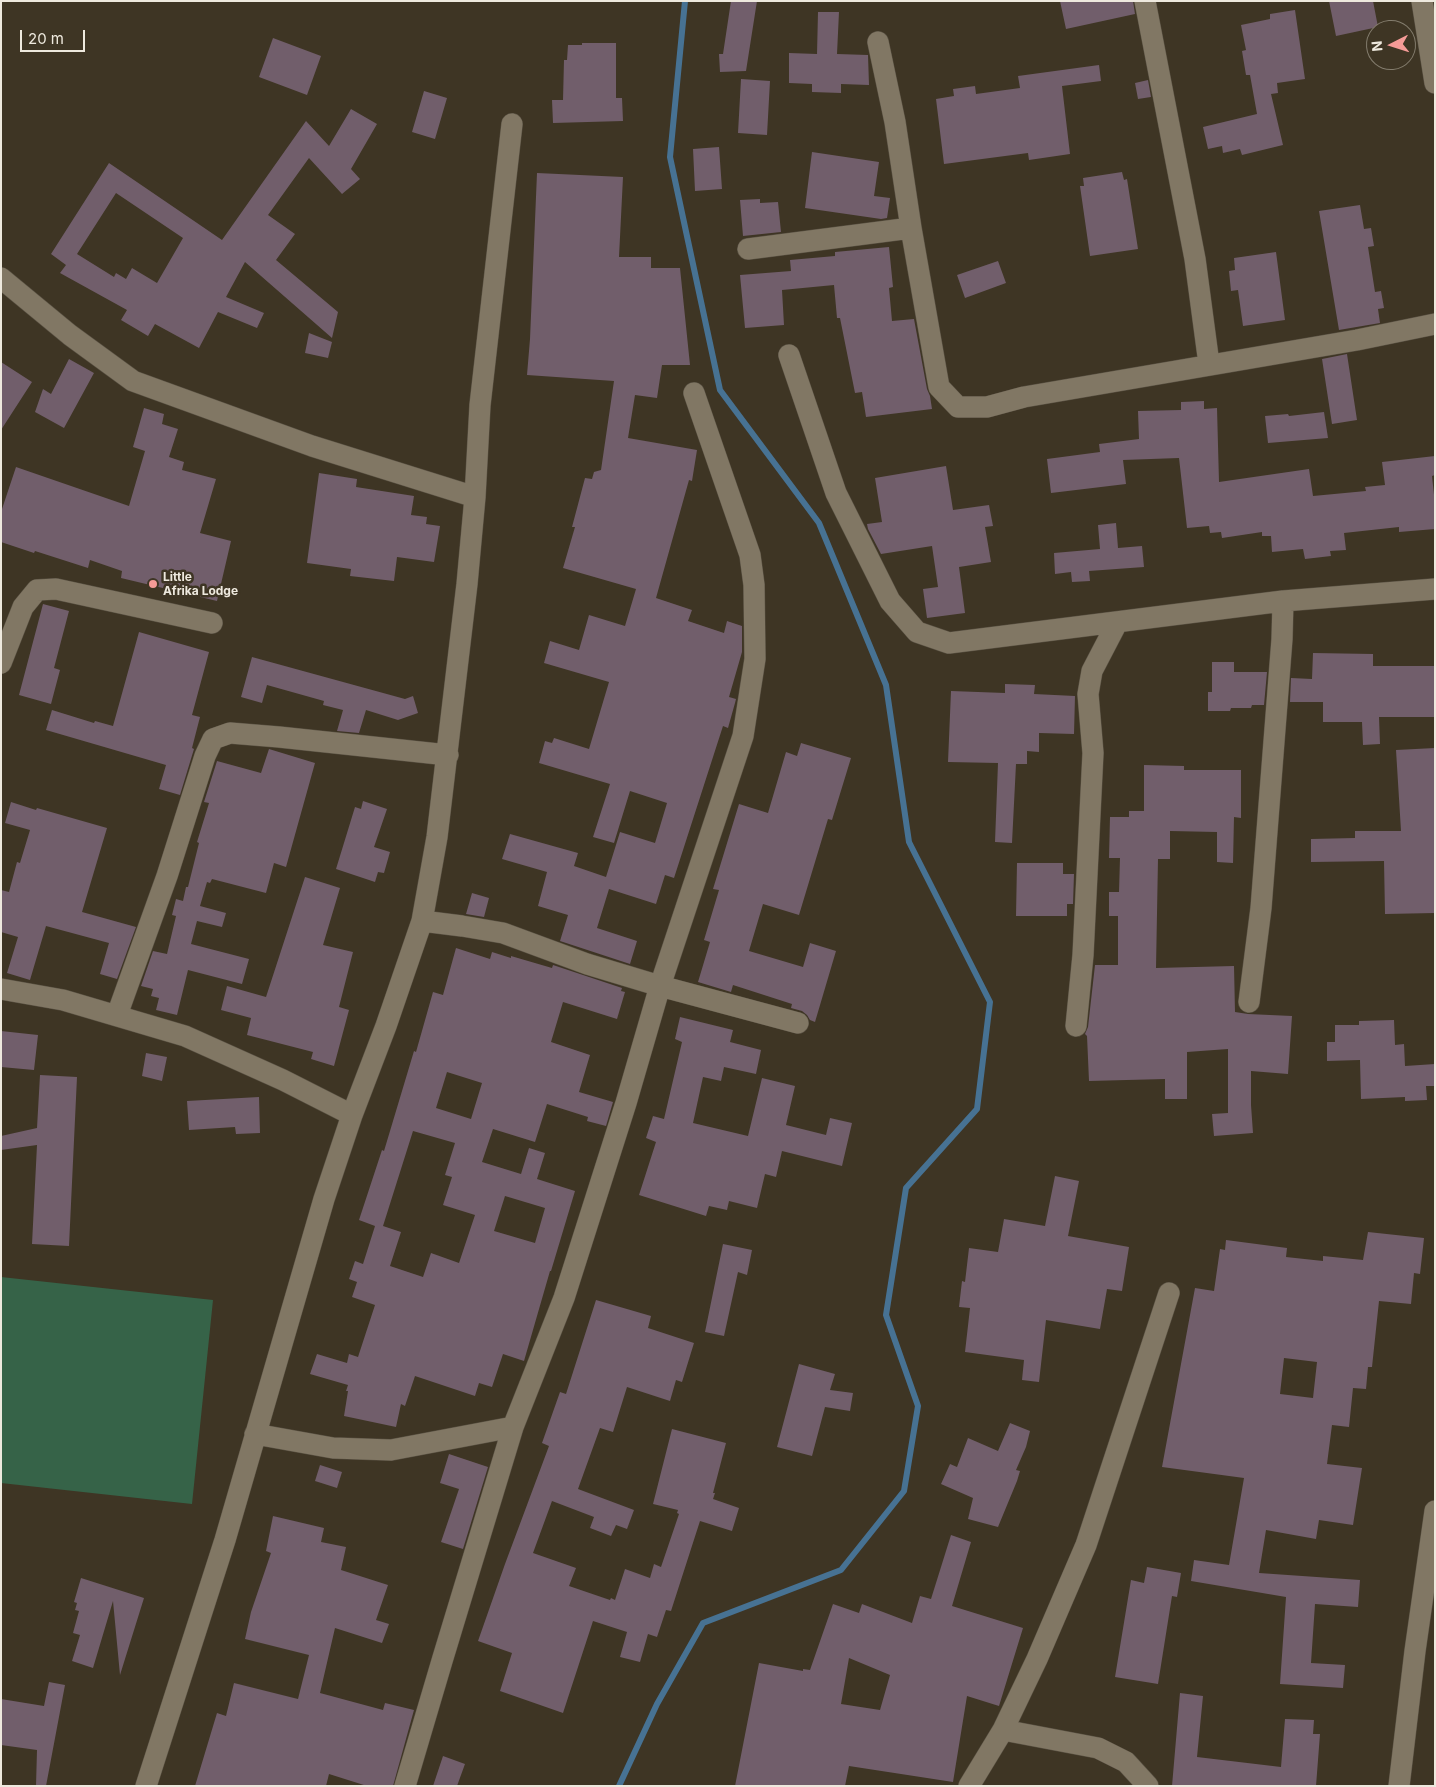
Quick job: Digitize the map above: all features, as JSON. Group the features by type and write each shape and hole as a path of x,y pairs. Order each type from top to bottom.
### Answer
{"street":[{"path":"1145,1 1195,259 1209,364"},
{"path":"1422,1 1435,82"},
{"path":"878,42 895,122 911,228 939,386 958,407 987,407 1024,397 1209,364 1259,358 1435,324"},
{"path":"146,1786 225,1540 324,1199 352,1115 386,1026 422,921 437,837 448,755 475,497 480,404 512,124"},
{"path":"748,249 911,228"},
{"path":"1,278 41,312 134,381 312,446 475,497"},
{"path":"789,355 836,493 890,601 916,632 949,643 1283,601 1435,589"},
{"path":"405,1786 513,1427 564,1298 626,1103 660,986 743,736 755,659 754,585 750,555 694,393"},
{"path":"1,663 22,607 37,590 56,589 212,623"},
{"path":"1250,1002 1261,908 1282,639 1283,601"},
{"path":"1076,1026 1083,955 1094,753 1088,694 1092,671 1117,622"},
{"path":"117,1015 167,876 205,756 213,739 230,733 448,755"},
{"path":"422,921 504,933 587,964 660,986 798,1023"},
{"path":"1,989 63,1000 185,1036 283,1080 352,1115"},
{"path":"969,1786 1003,1730 1037,1660 1086,1545 1169,1293"},
{"path":"255,1434 333,1448 391,1450 513,1427"},
{"path":"1399,1786 1415,1651 1435,1511"},
{"path":"1003,1730 1098,1748 1126,1762 1148,1786"}],"green space":[{"path":"1,1277 213,1300 192,1504 1,1483"}],"building":[{"path":"731,1 757,1 746,71 720,72 719,54 723,54"},
{"path":"1060,1 1133,1 1135,14 1066,29"},
{"path":"1329,1 1373,1 1377,20 1366,20 1366,30 1336,36"},
{"path":"1295,10 1305,79 1277,83 1278,93 1271,94 1283,145 1242,155 1240,149 1223,153 1222,146 1208,149 1203,127 1257,114 1250,75 1246,75 1242,51 1246,50 1241,25 1270,19 1270,14"},
{"path":"818,12 839,12 837,54 868,55 869,85 841,84 841,93 812,92 812,84 789,83 789,53 817,54"},
{"path":"273,38 321,56 307,95 259,77"},
{"path":"582,43 616,43 616,98 622,98 623,121 553,123 552,100 563,100 564,60 567,60 568,45 582,45"},
{"path":"1099,65 1101,81 1062,86 1070,154 1029,160 1028,153 944,164 936,99 954,96 953,89 975,86 976,94 1020,88 1018,76"},
{"path":"741,79 770,81 767,135 738,133"},
{"path":"1148,80 1151,97 1138,99 1135,83"},
{"path":"424,91 447,98 435,139 412,132"},
{"path":"351,109 377,124 351,169 360,179 342,194 309,158 268,215 295,234 276,260 338,312 332,338 245,262 226,297 264,313 257,328 218,312 199,348 155,324 148,336 121,320 127,310 60,273 66,265 51,254 109,163 222,240 306,121 329,146","holes":["116,193 183,238 157,283 132,268 126,279 116,273 114,277 77,254"]},
{"path":"719,147 722,189 695,191 693,149"},
{"path":"812,152 879,162 874,196 890,198 887,218 881,219 805,208"},
{"path":"1122,172 1124,180 1127,179 1138,249 1090,256 1080,186 1084,186 1083,178"},
{"path":"537,173 623,177 619,257 651,257 651,268 680,268 690,365 662,365 657,398 635,395 628,438 697,450 692,481 689,480 656,598 692,610 688,621 724,633 727,621 742,626 742,652 729,697 736,699 735,703 728,728 723,726 674,878 665,875 656,904 609,889 597,928 637,941 630,964 560,941 568,915 538,906 547,872 502,859 510,834 578,853 574,866 606,877 620,832 655,843 667,803 630,791 614,843 593,837 610,784 539,763 545,741 552,743 554,738 589,749 609,682 544,663 550,641 579,650 589,615 625,626 636,589 563,568 575,527 572,527 585,478 592,479 594,472 601,470 614,381 527,375"},
{"path":"760,199 760,203 778,202 781,232 743,236 740,200"},
{"path":"1360,205 1364,229 1371,228 1374,246 1368,247 1375,292 1381,291 1384,308 1378,309 1380,323 1339,330 1319,211"},
{"path":"889,247 893,287 889,288 892,321 914,319 932,409 866,417 862,392 855,393 840,318 837,318 834,285 782,290 784,325 745,328 740,275 791,271 790,260 835,256 835,252"},
{"path":"1276,252 1285,320 1243,326 1238,290 1231,291 1229,271 1235,270 1234,258"},
{"path":"998,261 1006,283 965,298 957,275"},
{"path":"309,333 332,342 328,358 305,353"},
{"path":"1347,354 1357,420 1332,424 1322,359"},
{"path":"69,359 94,373 64,428 35,412 43,389 51,394"},
{"path":"1,362 32,382 1,430"},
{"path":"1204,401 1204,409 1217,408 1219,482 1309,469 1313,496 1366,491 1365,487 1385,485 1382,462 1435,456 1435,475 1432,476 1435,529 1399,532 1399,527 1344,533 1346,550 1330,551 1331,556 1305,559 1303,549 1272,552 1271,536 1262,536 1262,532 1222,538 1221,532 1210,533 1209,526 1187,528 1179,458 1123,460 1126,484 1051,493 1047,459 1100,452 1099,444 1139,439 1138,411 1181,410 1181,402"},
{"path":"144,408 164,414 162,424 178,429 169,457 184,462 182,470 216,479 200,533 231,541 217,601 121,578 122,571 90,560 88,568 1,542 1,512 16,467 129,506 145,451 133,447"},
{"path":"1324,412 1328,438 1268,443 1265,416 1288,414 1289,416"},
{"path":"946,466 953,510 989,505 993,526 985,527 991,562 959,567 965,613 927,618 923,589 938,587 932,546 881,554 867,524 882,522 875,478"},
{"path":"319,473 357,479 356,487 414,496 411,515 427,517 426,524 440,526 434,562 397,557 394,581 350,576 351,569 307,563"},
{"path":"1116,523 1118,548 1142,546 1144,567 1089,571 1090,581 1072,582 1071,572 1055,574 1054,553 1100,549 1098,525"},
{"path":"43,604 69,611 54,668 60,670 51,704 19,695"},
{"path":"139,632 209,652 192,715 200,717 192,748 194,749 180,795 159,789 166,765 46,730 52,710 94,723 95,721 113,726"},
{"path":"1313,653 1373,654 1373,666 1435,666 1435,717 1379,717 1380,744 1363,745 1362,722 1323,722 1323,702 1290,702 1291,678 1312,679"},
{"path":"252,657 405,699 413,696 418,713 398,720 366,710 359,733 337,731 343,710 323,705 324,701 267,685 262,703 241,697"},
{"path":"1212,662 1234,662 1234,672 1267,672 1264,705 1252,705 1251,708 1231,708 1230,711 1208,711 1208,692 1212,692"},
{"path":"1005,684 1035,685 1034,694 1075,696 1074,734 1039,733 1039,752 1027,751 1027,764 1016,764 1012,843 995,842 998,763 948,762 951,691 1005,693"},
{"path":"801,743 851,758 832,820 828,819 799,915 763,904 749,951 803,967 810,943 836,951 815,1022 810,1020 802,1011 791,1008 792,1004 733,985 731,992 698,982 710,942 704,940 719,890 713,889 739,804 768,813 786,752 797,756"},
{"path":"1435,748 1435,913 1385,914 1384,861 1311,862 1311,839 1355,838 1355,831 1401,831 1396,750"},
{"path":"269,749 315,763 286,867 274,863 266,893 212,879 210,883 207,882 200,906 226,913 222,927 197,921 191,944 249,959 242,984 188,970 177,1015 156,1010 159,998 151,996 153,989 141,986 153,951 167,954 176,916 172,915 176,899 183,901 186,887 188,887 199,843 197,842 209,803 204,802 217,761 261,773"},
{"path":"1144,765 1184,766 1184,770 1241,770 1241,818 1234,817 1233,863 1217,862 1217,832 1170,831 1170,859 1158,859 1156,968 1234,966 1235,1012 1292,1016 1288,1074 1251,1071 1253,1133 1214,1136 1212,1114 1228,1113 1228,1049 1187,1052 1187,1099 1165,1099 1165,1079 1089,1081 1087,1036 1085,1034 1088,1027 1095,965 1118,965 1118,916 1109,916 1109,892 1119,892 1120,858 1109,858 1110,817 1129,817 1129,811 1144,811"},
{"path":"363,801 387,809 374,847 390,852 384,873 378,872 375,882 336,869 355,807 361,809"},
{"path":"11,802 107,828 82,912 136,927 117,979 100,974 109,943 46,926 30,980 7,973 18,937 1,932 1,890 9,892 17,862 20,863 30,830 5,823"},
{"path":"1017,863 1063,863 1063,874 1074,874 1073,904 1067,904 1067,916 1016,916"},
{"path":"305,877 340,888 323,945 353,952 339,1007 349,1010 334,1066 311,1059 313,1052 247,1035 251,1018 221,1010 227,986 266,997"},
{"path":"472,893 489,898 484,917 466,914"},
{"path":"456,948 490,959 492,952 552,968 553,965 622,988 621,991 625,992 617,1019 563,1002 551,1042 590,1055 579,1092 613,1102 606,1126 587,1121 588,1117 547,1104 535,1142 493,1129 482,1162 521,1174 529,1148 545,1153 537,1179 575,1191 524,1361 503,1354 492,1387 479,1383 475,1396 415,1376 405,1406 401,1404 396,1427 344,1416 348,1385 310,1374 317,1354 347,1363 349,1354 358,1357 375,1305 352,1297 357,1282 349,1279 355,1261 363,1264 375,1226 359,1220 382,1150 384,1151 433,992 443,995","holes":["447,1072 482,1083 471,1119 436,1108","413,1131 455,1143 445,1175 452,1177 443,1205 475,1215 459,1263 431,1253 423,1277 390,1266 401,1232 383,1226","505,1196 545,1208 535,1243 494,1231"]},
{"path":"680,1017 733,1030 730,1042 761,1050 756,1074 724,1067 721,1081 703,1077 693,1123 748,1136 762,1078 795,1086 786,1125 826,1135 830,1118 852,1123 842,1166 782,1151 776,1177 765,1174 757,1208 729,1201 727,1210 709,1206 706,1216 639,1195 656,1142 646,1138 653,1116 664,1119 682,1042 675,1039"},
{"path":"1394,1020 1395,1045 1404,1044 1405,1066 1435,1064 1435,1086 1426,1086 1427,1100 1405,1101 1405,1097 1361,1099 1360,1060 1327,1061 1327,1042 1335,1042 1335,1025 1359,1025 1359,1021"},
{"path":"1,1031 38,1035 34,1070 1,1067"},
{"path":"146,1053 167,1057 162,1081 142,1076"},
{"path":"40,1075 77,1077 69,1246 32,1244 37,1145 1,1150 1,1136 37,1128"},
{"path":"259,1097 260,1133 236,1134 235,1127 189,1130 187,1101"},
{"path":"1055,1176 1079,1181 1068,1236 1129,1247 1122,1291 1107,1289 1100,1329 1046,1320 1039,1382 1022,1380 1024,1360 965,1352 970,1308 959,1307 962,1281 965,1282 969,1248 998,1252 1004,1219 1045,1226"},
{"path":"1368,1232 1424,1238 1420,1274 1414,1273 1411,1304 1379,1301 1372,1367 1368,1367 1366,1389 1353,1388 1349,1427 1332,1425 1327,1464 1362,1468 1353,1525 1319,1520 1316,1539 1266,1530 1259,1573 1360,1580 1358,1607 1315,1604 1311,1663 1345,1665 1343,1688 1280,1684 1286,1597 1191,1581 1194,1560 1229,1565 1244,1478 1162,1467 1195,1288 1214,1291 1220,1249 1225,1250 1226,1240 1287,1248 1286,1257 1323,1261 1323,1256 1363,1260","holes":["1284,1358 1317,1362 1313,1398 1280,1394"]},
{"path":"723,1244 752,1250 747,1275 738,1272 724,1336 705,1332"},
{"path":"596,1300 651,1316 648,1328 694,1343 682,1382 676,1380 670,1401 627,1387 613,1432 600,1428 578,1489 634,1510 627,1529 616,1525 611,1536 590,1528 594,1517 552,1501 533,1553 576,1568 569,1586 610,1600 611,1598 615,1600 625,1569 650,1578 654,1564 661,1567 679,1514 677,1513 678,1510 653,1504 672,1429 726,1443 713,1499 739,1508 732,1531 700,1521 671,1611 666,1610 657,1637 648,1634 640,1662 620,1657 627,1632 593,1621 563,1713 500,1691 512,1653 478,1641 549,1446 542,1443 560,1392 566,1394"},
{"path":"799,1364 835,1374 830,1390 853,1393 850,1411 825,1407 812,1456 777,1447"},
{"path":"1010,1423 1030,1431 1026,1447 1016,1470 1020,1471 1017,1481 998,1527 968,1519 973,1498 941,1484 950,1464 957,1467 968,1438 998,1451"},
{"path":"449,1454 488,1467 463,1549 441,1542 459,1489 440,1483"},
{"path":"320,1465 342,1472 337,1488 315,1481"},
{"path":"273,1516 324,1528 321,1542 346,1547 341,1570 388,1585 376,1620 389,1624 382,1643 335,1628 320,1693 383,1710 385,1703 414,1710 393,1786 367,1786 329,1774 326,1786 195,1786 217,1713 226,1716 234,1683 298,1699 309,1655 245,1639 251,1612 271,1553 266,1551"},
{"path":"951,1535 971,1542 952,1606 1023,1628 999,1706 967,1696 953,1782 849,1766 845,1786 735,1786 759,1663 803,1671 803,1669 810,1670 833,1604 859,1613 862,1604 912,1623 920,1596 931,1599","holes":["849,1658 890,1675 880,1710 841,1704"]},
{"path":"1147,1567 1181,1573 1177,1597 1172,1596 1158,1684 1115,1677 1131,1580 1144,1583"},
{"path":"81,1578 144,1598 120,1675 113,1601 93,1668 72,1661 80,1635 73,1633 79,1611 75,1610 77,1603 74,1602"},
{"path":"49,1682 65,1685 46,1786 36,1786 37,1750 1,1745 1,1699 44,1706"},
{"path":"1180,1693 1203,1696 1197,1757 1281,1767 1285,1719 1314,1720 1313,1734 1320,1734 1316,1786 1172,1786"},
{"path":"443,1756 465,1764 457,1786 433,1786"}],"waterway":[{"path":"619,1786 657,1704 703,1623 841,1570 904,1491 918,1406 886,1315 906,1188 977,1109 990,1002 909,842 886,685 819,523 720,390 670,157 685,1"}],"place":[{"name":"Little Afrika Lodge","path":"153,584"}]}
